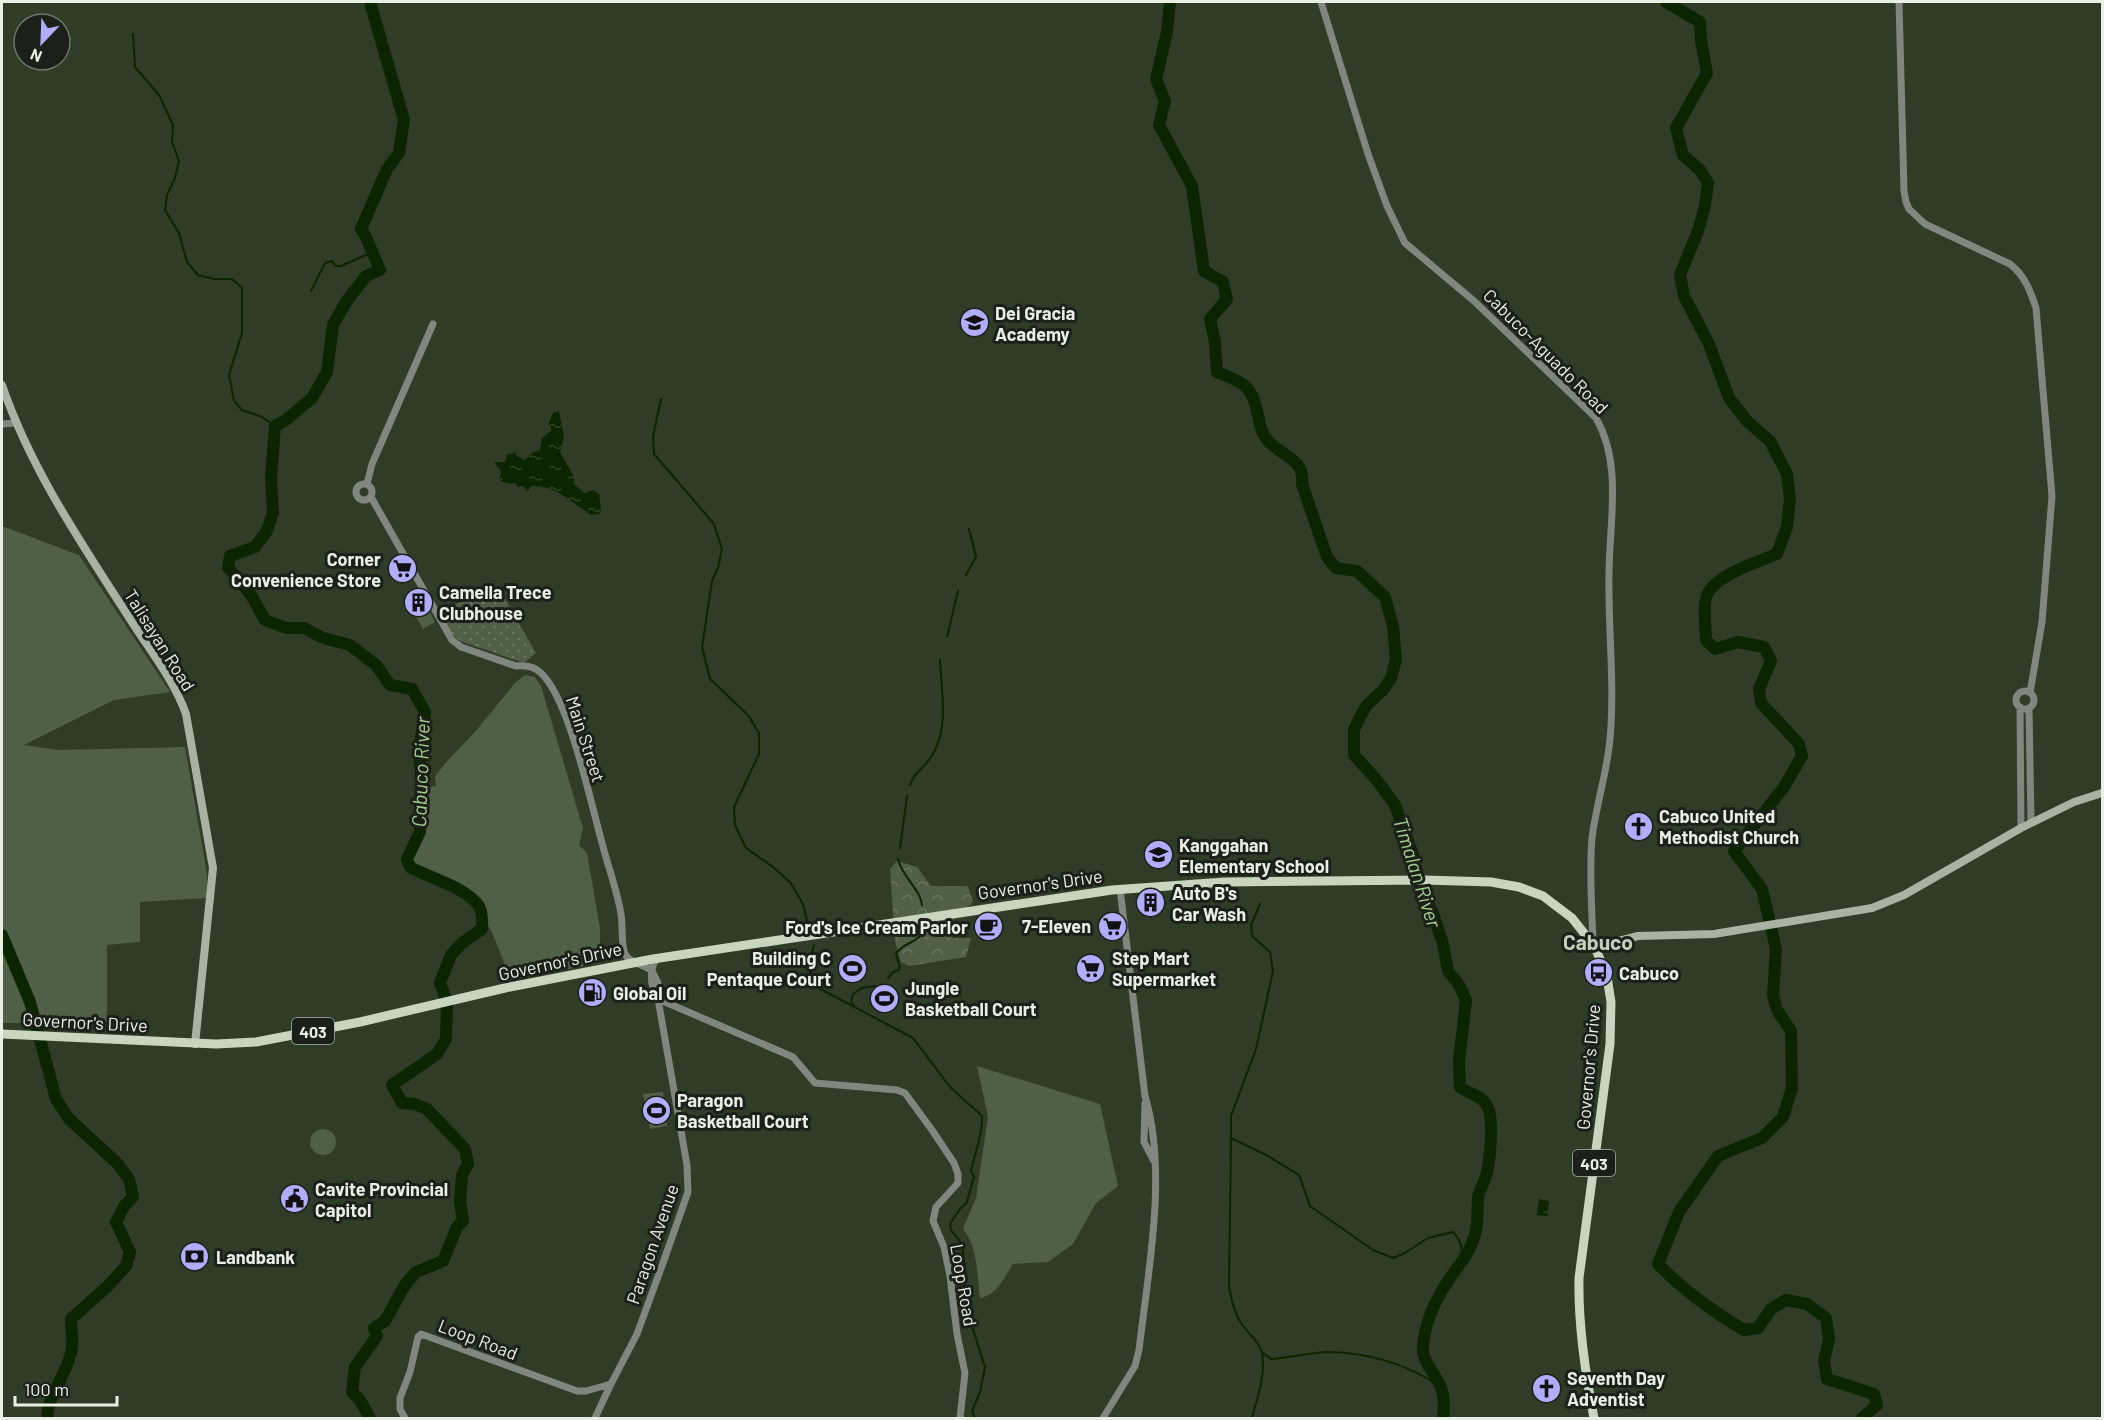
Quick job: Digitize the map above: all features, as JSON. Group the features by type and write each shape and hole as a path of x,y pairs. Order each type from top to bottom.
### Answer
{"main road":[{"name":"Talisayan Road","path":"2,385 16,423 49,489 160,666 186,714 213,868 195,1044"},
{"path":"1594,945 1645,935 1699,935 1847,913 1888,902 2031,822 2074,802 2103,793"},
{"name":"Governor's Drive","path":"2,1034 195,1044 235,1044 274,1040 466,997 657,958 1120,889 1225,882 1425,880 1491,882 1527,889 1566,912 1584,930 1594,945 1607,977 1611,1010 1609,1056 1580,1278 1579,1308 1587,1383 1594,1419"}],"street":[{"name":"Cabuco-Aguado Road","path":"1321,2 1386,206 1405,243 1474,301 1596,418 1604,431 1609,447 1612,498 1609,575 1612,687 1610,741 1592,847 1594,945"},
{"path":"1899,2 1901,127 1906,202 1916,217 1925,224 2010,264 2020,272 2036,308 2052,496 2042,622 2027,692"},
{"name":"Main Street","path":"367,484 374,461 433,324"},
{"path":"2,424 16,423"},
{"name":"Main Street","path":"367,484 359,485 356,495 364,501 371,497"},
{"name":"Main Street","path":"367,484 371,488 371,497 452,640 461,647 516,666 534,668 554,689 564,711 619,905 624,953"},
{"path":"2027,692 2019,693 2016,703 2020,707 2029,708"},
{"path":"2027,692 2034,700 2029,708 2031,822"},
{"path":"2020,707 2021,828"},
{"path":"1103,1419 1135,1366 1139,1350 1156,1192 1154,1161 1144,1142 1145,1096 1120,889"},
{"path":"624,953 631,960 652,970 657,958"},
{"path":"601,969 618,963 624,958 624,953"},
{"name":"Paragon Avenue","path":"595,1419 610,1384 637,1334 688,1192 687,1165 658,999 658,983 652,970"},
{"name":"Loop Road","path":"658,999 793,1057 815,1083 897,1090 905,1093 932,1130 958,1173 958,1183 936,1207 933,1221 944,1247 965,1373 960,1419"},
{"name":"Loop Road","path":"405,1419 400,1409 400,1398 414,1357 418,1337 422,1334 577,1391 586,1391 610,1384"}],"green space":[{"path":"2,526 79,555 170,692 114,700 24,745 59,750 185,747 207,874 207,898 140,902 140,942 107,945 107,1024 2,1023"},
{"path":"498,587 536,653 524,663 460,641 444,621 443,616 447,608"},
{"path":"429,610 435,622 423,629 416,617"},
{"path":"525,675 535,677 541,686 583,828 579,845 587,853 600,928 600,963 510,980 491,931 478,908 455,887 410,867 407,859 420,832 422,788 436,786 435,776 515,683"},
{"path":"897,861 917,867 931,886 968,886 973,902 954,919 952,938 971,938 966,957 909,966 901,962 895,941 890,869"},
{"name":"Jungle Basketball Court","path":"894,986 893,1010 876,1008 874,989"},
{"path":"977,1066 1100,1104 1118,1186 1096,1203 1073,1244 1048,1262 1013,1264 996,1290 980,1298 972,1244 963,1229 976,1198 988,1117"},
{"name":"Paragon Basketball Court","path":"663,1092 667,1126 650,1129 643,1094"},
{"path":"323,1129 332,1133 336,1142 332,1151 323,1155 314,1151 310,1142 314,1133"}],"water":[{"path":"559,411 564,437 560,452 574,477 574,484 584,493 593,490 599,494 601,510 599,514 591,515 563,495 548,488 531,486 528,491 523,486 518,487 515,483 500,481 501,471 494,462 505,462 507,454 513,454 514,451 517,456 525,460 532,453 540,450 542,438 551,431 548,425 553,413"},
{"path":"1539,1199 1549,1201 1547,1216 1537,1215"}],"waterway":[{"name":"Cabuco River","path":"370,2 404,120 399,153 387,169 361,229 380,270 366,276 346,302 333,325 327,372 312,398 286,420 275,426 271,478 273,512 267,531 255,547 230,556 228,567 251,595 265,620 286,628 304,628 323,638 350,645 376,665 390,685 412,689 425,712 419,750 422,788 420,832 407,859 410,867 465,893 479,906 482,915 482,929 462,943 451,955 440,983 447,1002 446,1039 437,1054 392,1085 402,1103 415,1104 427,1109 465,1149 468,1164 462,1175 460,1201 463,1221 457,1227 443,1261 416,1272 405,1285 385,1321 374,1328 377,1336 355,1367 352,1392 360,1400 370,1418"},
{"name":"Timalan River","path":"1170,2 1167,32 1156,79 1165,101 1159,125 1192,186 1204,271 1223,282 1227,299 1210,319 1215,342 1217,372 1236,380 1250,391 1262,431 1267,439 1299,467 1302,484 1327,557 1336,568 1357,571 1385,597 1393,626 1396,660 1391,678 1384,689 1367,705 1354,730 1354,755 1395,805 1413,855 1422,895 1432,911 1443,944 1448,971 1459,985 1466,1000 1459,1061 1460,1087 1477,1096 1489,1110 1491,1139 1489,1160 1479,1195 1474,1237 1468,1253 1436,1302 1424,1337 1423,1352 1443,1394 1443,1418"},
{"path":"1666,2 1700,22 1707,73 1676,128 1683,155 1700,170 1708,183 1698,231 1680,275 1684,296 1709,344 1729,398 1748,422 1770,441 1787,474 1790,498 1787,527 1777,554 1720,580 1708,593 1705,609 1706,640 1715,649 1738,642 1764,647 1771,661 1759,689 1761,703 1799,744 1802,756 1784,787 1734,851 1762,889 1776,949 1773,995 1777,1010 1791,1031 1792,1088 1783,1117 1762,1138 1718,1156 1679,1212 1658,1264 1699,1300 1744,1330 1758,1328 1771,1309 1786,1300 1807,1304 1826,1318 1829,1339 1824,1361 1827,1379 1874,1394 1877,1405 1862,1418"},
{"path":"133,34 135,67 159,95 173,125 172,142 179,161 175,178 167,195 165,210 179,233 187,262 198,275 215,279 232,279 242,288 242,333 229,375 234,401 242,410 262,417 275,426"},
{"path":"311,291 325,263 332,261 336,266 341,266 366,255 371,256 377,264"},
{"path":"661,399 653,436 654,454 714,524 722,549 718,568 712,581 702,647 710,679 748,715 759,733 759,754 734,807 735,825 746,848 791,883 803,904 808,925"},
{"path":"966,575 976,557 969,529"},
{"path":"947,637 958,591"},
{"path":"910,785 931,757 939,741 943,718 940,659"},
{"path":"900,848 907,796"},
{"path":"898,859 903,872 921,899 922,905"},
{"path":"1260,904 1251,925 1252,936 1270,952 1273,971 1256,1049 1231,1116 1231,1138 1268,1156 1299,1175 1310,1206 1373,1250 1393,1258 1428,1238 1453,1232 1461,1247 1460,1265"},
{"path":"888,978 893,972 899,970 896,954 920,936 923,926"},
{"path":"2,935 30,1002 56,1099 69,1119 117,1163 129,1179 133,1197 125,1205 116,1222 130,1252 126,1266 108,1286 71,1319 70,1356 53,1394 48,1418"},
{"path":"814,945 810,959 811,984 913,1038 950,1087 982,1116 981,1131 971,1172 974,1176 967,1202 950,1224 951,1230 962,1244 966,1277 963,1298 985,1367 980,1392 972,1411 975,1418"},
{"path":"855,1007 851,1001 853,994 862,988 875,986"},
{"path":"1231,1138 1229,1286 1237,1317 1259,1345 1263,1361 1252,1418"},
{"path":"1262,1352 1271,1359 1326,1352 1356,1354 1401,1366 1440,1387"}],"place":[{"name":"Dei Gracia Academy","path":"974,323"},
{"name":"Corner Convenience Store","path":"402,569"},
{"name":"Camella Trece Clubhouse","path":"418,602"},
{"name":"Cabuco United Methodist Church","path":"1638,826"},
{"name":"Kanggahan Elementary School","path":"1158,855"},
{"name":"Auto B's Car Wash","path":"1151,903"},
{"name":"7-Eleven","path":"1112,926"},
{"name":"Ford's Ice Cream Parlor","path":"989,927"},
{"name":"Building C Pentaque Court","path":"852,968"},
{"name":"Step Mart Supermarket","path":"1091,968"},
{"name":"Cabuco","path":"1598,973"},
{"name":"Global Oil","path":"592,993"},
{"name":"Jungle Basketball Court","path":"884,998"},
{"name":"Paragon Basketball Court","path":"656,1110"},
{"name":"Cavite Provincial Capitol","path":"294,1199"},
{"name":"Landbank","path":"195,1257"},
{"name":"Seventh Day Adventist","path":"1546,1388"}],"district":[{"name":"Cabuco","path":"1598,941"}]}
